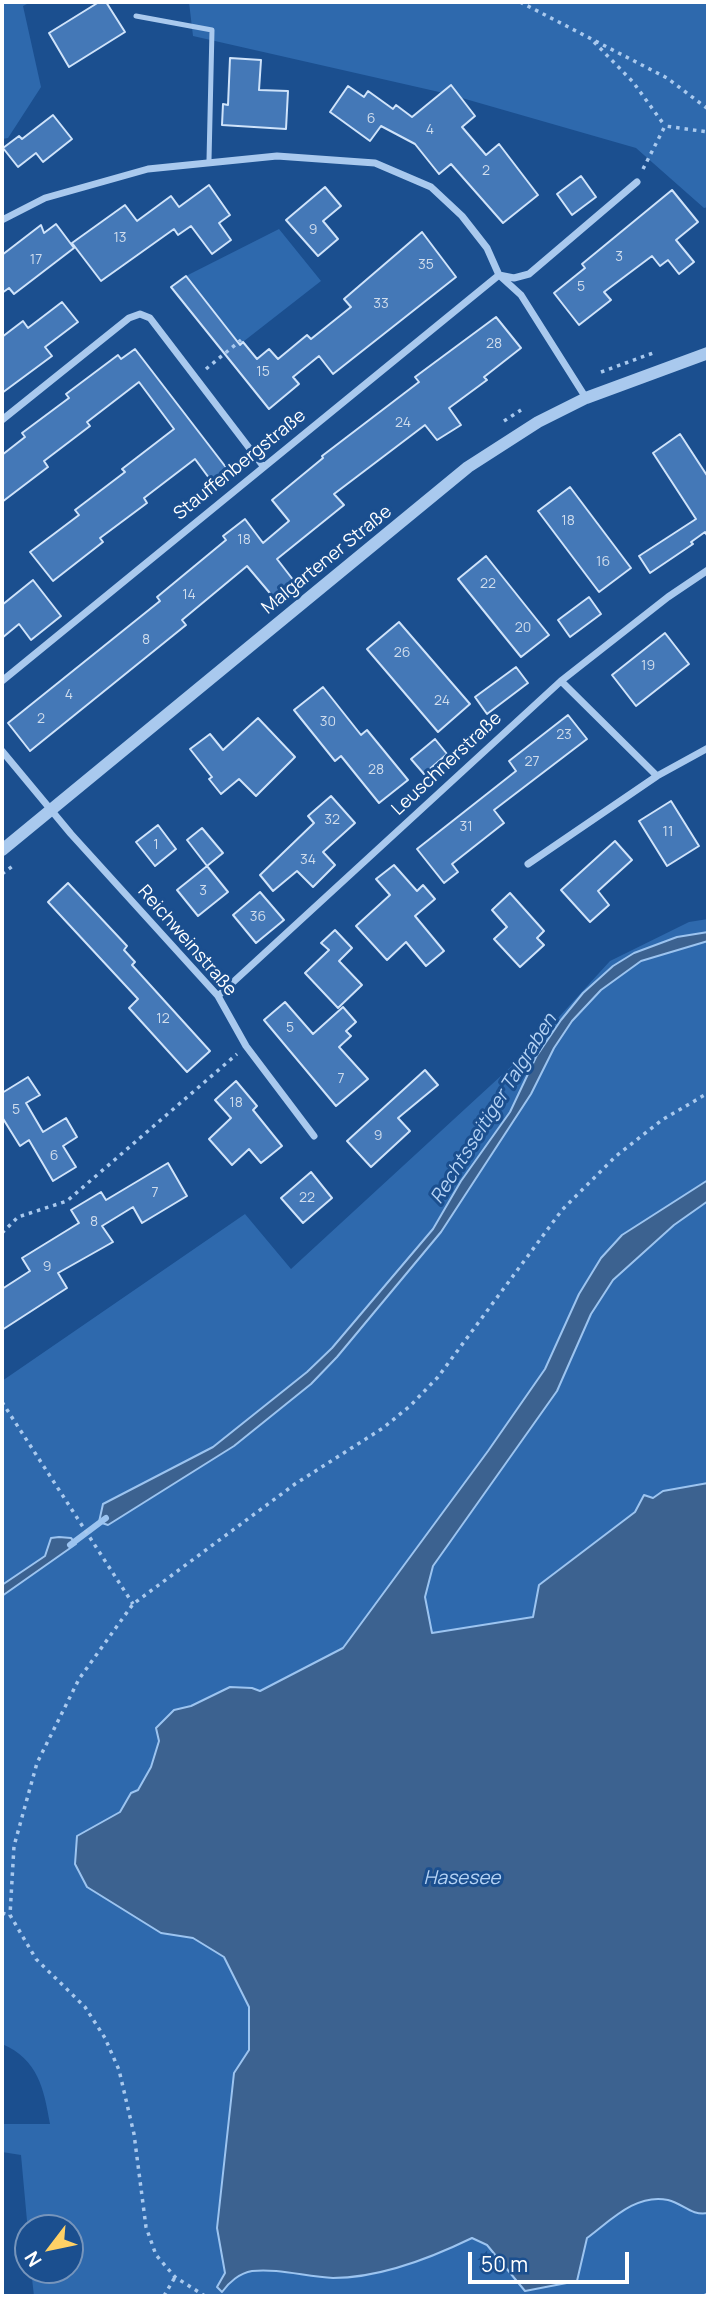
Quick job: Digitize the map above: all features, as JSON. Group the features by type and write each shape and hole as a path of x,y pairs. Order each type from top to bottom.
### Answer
{"street":[{"path":"2,220 45,198 148,169 209,160 277,156 375,163 431,187 462,216 487,248 499,275 521,295 586,398"},
{"path":"499,275 514,278 529,274 637,182"},
{"name":"Stauffenbergstraße","path":"2,681 499,275"},
{"path":"2,420 129,318 140,314 150,318 263,466"},
{"name":"Malgartener Straße","path":"2,850 468,467 538,422 586,398 644,374 708,354"},
{"name":"Leuschnerstraße","path":"218,996 561,681 667,597 708,570"},
{"path":"561,681 657,776"},
{"path":"528,864 657,776 708,748"},
{"name":"Reichweinstraße","path":"2,751 50,810 218,996 246,1046 314,1136"}],"lane":[{"path":"135,16 212,30 209,160"}],"path":[{"path":"520,2 667,78 708,109"},
{"path":"590,38 633,82 665,125 708,132"},
{"path":"637,182 665,125"},
{"path":"196,377 242,340"},
{"path":"2,874 22,858"},
{"path":"2,1233 18,1217 67,1202 246,1046"},
{"path":"205,2296 175,2277 156,2255 145,2227 134,2134 119,2070 105,2038 85,2007 36,1959 10,1915 14,1846 37,1763 79,1679 133,1604 295,1483 383,1428 410,1406 438,1377 562,1210 615,1156 662,1119 708,1093"},
{"path":"2,1402 133,1604"},
{"path":"2,1913 10,1915"},
{"path":"164,2296 175,2277"}],"shaded area":[{"path":"2,2 31,2 23,6 41,87 8,138 2,139"},
{"path":"189,2 708,2 708,207 704,208 636,148 448,94 193,36"},
{"path":"279,229 321,281 239,345 186,276"},
{"path":"708,919 708,2296 34,2296 33,2284 84,2284 84,2214 26,2214 21,2155 2,2152 2,2124 50,2124 37,2076 24,2058 2,2044 2,1381 245,1214 291,1269 528,1051 610,961 689,922"}],"water":[{"path":"708,932 708,941 641,961 601,990 572,1021 554,1048 531,1094 441,1232 337,1357 311,1384 234,1446 108,1525 99,1522 103,1504 213,1447 307,1372 332,1348 433,1229 461,1181 510,1112 536,1057 583,993 613,966 634,953 677,937"},
{"name":"Hasesee","path":"708,1180 708,1201 674,1225 613,1280 591,1314 557,1391 433,1566 425,1597 432,1633 533,1617 539,1585 635,1512 644,1495 653,1498 663,1491 708,1483 708,2213 692,2211 668,2200 656,2199 634,2204 587,2238 577,2281 525,2291 487,2245 472,2238 440,2253 369,2275 333,2278 252,2271 235,2278 222,2292 217,2287 225,2273 217,2228 234,2073 249,2050 249,2007 224,1957 193,1938 161,1933 87,1887 75,1864 77,1836 120,1812 131,1793 138,1790 151,1767 159,1741 156,1728 174,1710 191,1706 230,1687 260,1691 343,1648 545,1369 579,1294 601,1258 622,1235"},
{"path":"51,1538 71,1538 76,1544 2,1596 2,1585 45,1556"}],"building":[{"path":"99,2 106,2 125,32 69,67 49,33"},
{"path":"230,58 261,60 259,90 288,91 286,129 222,125 223,104 228,105"},
{"path":"451,85 475,116 462,127 486,155 499,144 538,195 503,223 451,164 439,174 415,144 381,126 370,141 330,112 348,86 364,97 368,91 393,109 396,105 412,117"},
{"path":"53,115 72,139 43,162 36,153 18,167 3,148 19,136 22,139"},
{"path":"581,176 596,197 572,215 557,194"},
{"path":"209,185 230,215 219,223 231,240 212,254 191,226 178,235 174,229 101,281 72,243 125,205 137,221 171,196 179,207"},
{"path":"325,187 341,206 323,221 338,239 318,256 286,220"},
{"path":"672,190 698,222 676,240 694,262 679,274 668,260 660,266 652,256 604,292 611,300 579,325 554,293 585,268 582,264"},
{"path":"56,224 74,248 14,294 9,288 2,293 2,255 41,225 44,233"},
{"path":"422,232 456,277 333,374 319,356 293,377 299,384 269,409 171,287 186,276 240,345 243,342 257,359 269,349 278,359 307,335 311,339 351,307 344,299"},
{"path":"62,302 78,322 45,347 52,356 2,393 2,337 23,321 28,328"},
{"path":"496,317 521,348 484,377 487,380 449,408 461,425 437,440 425,425 334,494 344,505 277,559 294,581 274,598 247,566 182,620 186,625 30,751 8,723 160,601 157,597 226,540 223,536 245,519 263,543 289,521 272,500 323,458 322,456 419,382 415,377"},
{"path":"135,349 228,470 212,482 195,459 144,498 147,503 100,538 103,542 53,581 30,552 79,515 75,510 125,472 122,469 174,429 139,382 87,422 90,426 44,461 48,467 2,502 2,455 25,437 22,433 69,398 66,394 118,355 121,359"},
{"path":"680,434 708,477 708,537 705,532 691,542 693,544 650,573 639,556 696,519 653,453"},
{"path":"570,487 631,568 599,592 538,511"},
{"path":"486,556 549,635 521,657 458,579"},
{"path":"33,580 61,616 31,640 19,624 2,638 2,605"},
{"path":"589,597 601,614 570,637 558,620"},
{"path":"399,622 470,704 438,732 367,649"},
{"path":"665,633 689,664 636,706 612,675"},
{"path":"516,667 528,683 487,714 475,697"},
{"path":"323,687 361,735 367,730 408,780 379,803 341,756 335,761 294,710"},
{"path":"568,715 587,739 494,810 504,823 452,864 458,872 444,883 417,849 516,771 509,761"},
{"path":"258,718 295,757 256,796 239,779 221,794 209,779 212,777 190,749 210,734 223,750"},
{"path":"435,739 447,754 424,774 411,759"},
{"path":"331,796 355,823 323,852 335,865 313,887 297,871 273,891 260,875 314,823 308,816"},
{"path":"671,801 699,846 667,866 639,821"},
{"path":"158,825 176,849 155,866 136,842"},
{"path":"202,828 223,853 207,866 187,840"},
{"path":"615,841 632,860 598,891 609,905 590,922 561,890"},
{"path":"394,865 417,891 423,885 435,899 415,916 444,951 426,966 406,942 387,960 356,926 390,895 376,879"},
{"path":"207,866 228,892 198,916 177,890"},
{"path":"68,883 127,946 124,950 135,962 132,965 210,1051 187,1072 129,1008 138,999 48,902"},
{"path":"260,892 284,920 256,943 233,915"},
{"path":"510,893 544,931 537,938 544,945 520,967 494,939 507,927 492,910"},
{"path":"335,930 352,948 339,961 362,985 338,1008 305,973 329,950 321,943"},
{"path":"285,1002 313,1034 343,1007 356,1022 346,1031 351,1036 339,1047 368,1079 336,1106 264,1020"},
{"path":"425,1070 438,1085 398,1118 410,1131 371,1167 347,1141"},
{"path":"28,1077 40,1095 26,1103 43,1132 66,1118 77,1137 63,1146 76,1167 53,1181 29,1140 20,1146 2,1117 2,1093"},
{"path":"236,1081 257,1106 253,1110 282,1146 261,1163 249,1149 232,1165 209,1139 231,1118 215,1100"},
{"path":"168,1163 187,1196 142,1223 133,1207 102,1226 113,1242 58,1273 67,1288 2,1330 2,1289 30,1271 22,1258 79,1223 71,1210 101,1192 106,1200"},
{"path":"311,1172 332,1198 303,1223 281,1198"}],"waterway":[{"name":"Rechtsseitiger Talgraben","path":"70,1545 106,1518"}]}
